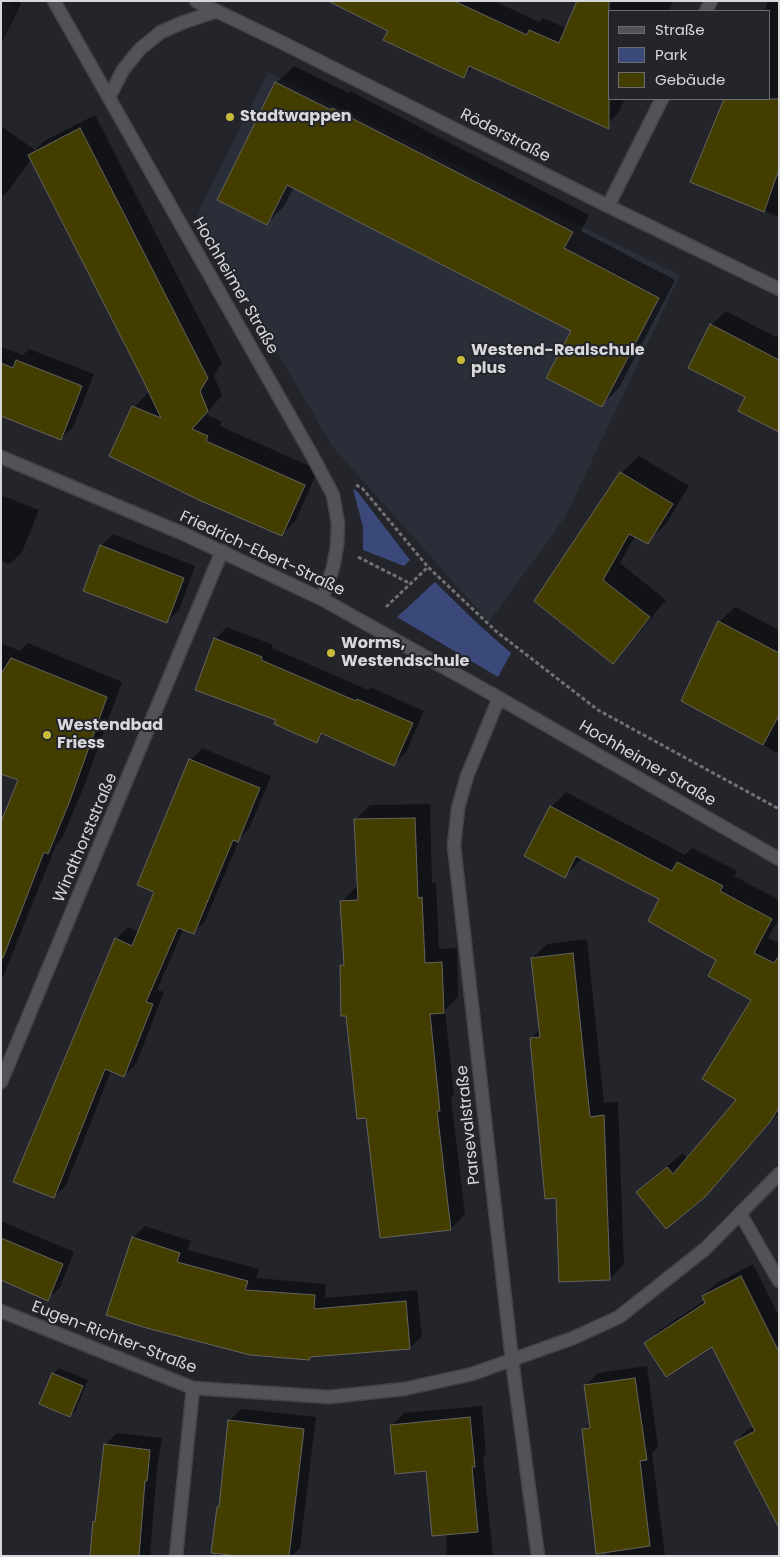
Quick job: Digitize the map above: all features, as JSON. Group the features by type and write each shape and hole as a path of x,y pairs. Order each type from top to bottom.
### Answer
{"street":[{"name":"Hochheimer Straße","path":"54,1 319,468 333,496 338,524 337,546 333,568 322,599"},
{"name":"Röderstraße","path":"196,1 779,289"},
{"path":"109,97 123,70 140,49 161,32 217,11"},
{"path":"608,206 661,100"},
{"name":"Friedrich-Ebert-Straße","path":"1,457 222,551 322,599 500,698"},
{"name":"Windthorststraße","path":"1,1082 222,551"},
{"name":"Hochheimer Straße","path":"500,698 779,859"},
{"name":"Parsevalstraße","path":"500,698 467,776 458,808 454,846 512,1360 538,1556"},
{"name":"Eugen-Richter-Straße","path":"1,1311 193,1388 329,1397 404,1389 472,1374 573,1338 620,1317 705,1249 779,1174"},
{"path":"740,1213 779,1281"},
{"path":"176,1556 193,1388"}],"path":[{"path":"319,468 362,488 428,567 497,632 598,710 779,809"},
{"path":"337,546 411,584"},
{"path":"368,624 428,567"}],"shaded area":[{"path":"1,1 9,1 16,10 1,40"},
{"name":"Westend-Realschule plus","path":"268,72 680,275 565,517 489,622 332,446 197,214"}],"green space":[{"path":"353,489 357,491 410,560 404,566 363,550 363,527"},
{"path":"435,582 511,653 498,677 397,617"}],"building":[{"path":"328,1 454,1 527,35 529,30 559,43 577,1 609,1 609,129 469,66 464,78 383,40 388,31"},
{"path":"275,82 331,110 332,108 573,232 564,248 659,298 602,407 546,378 571,331 287,185 267,225 217,200"},
{"path":"779,99 779,169 764,212 690,182 724,100"},
{"path":"80,128 208,378 200,391 208,411 192,429 208,436 206,441 305,485 282,536 201,501 109,456 132,406 161,418 28,155"},
{"path":"710,324 779,360 779,432 738,411 745,397 688,368"},
{"path":"16,360 82,386 61,440 1,416 1,363 13,368"},
{"path":"620,472 673,504 648,544 629,534 603,580 650,617 613,664 534,601"},
{"path":"100,545 184,578 167,623 83,591"},
{"path":"718,621 779,653 779,715 763,745 681,701"},
{"path":"214,638 262,657 261,660 356,701 357,699 413,723 394,766 321,733 317,743 274,724 276,720 195,690"},
{"name":"Westendbad Friess","path":"11,658 107,697 69,803 48,854 44,852 3,958 1,958 1,822 18,780 1,774 1,674"},
{"path":"189,759 260,788 238,842 233,840 194,934 178,928 146,1002 153,1004 124,1077 105,1069 54,1198 13,1182 115,938 132,946 154,892 137,885"},
{"path":"550,806 672,871 677,862 723,886 720,891 772,919 754,953 774,963 779,956 779,1108 770,1122 705,1197 666,1229 636,1192 667,1167 673,1174 736,1100 702,1079 751,1000 708,976 716,960 648,921 659,899 576,856 565,878 524,856"},
{"path":"415,818 418,898 422,897 425,963 442,962 444,1013 430,1014 440,1111 437,1111 451,1230 380,1238 366,1118 357,1119 346,1016 341,1016 340,965 344,965 340,901 358,900 354,819"},
{"path":"573,953 590,1117 604,1115 610,1280 559,1282 556,1198 545,1199 530,1038 540,1037 531,958"},
{"path":"132,1237 180,1253 177,1262 248,1281 245,1290 315,1295 314,1309 406,1301 410,1349 310,1357 309,1360 250,1355 143,1327 106,1315"},
{"path":"1,1238 63,1264 48,1301 1,1280"},
{"path":"741,1276 779,1352 779,1528 734,1442 755,1431 712,1347 666,1377 644,1343 705,1303 702,1296"},
{"path":"52,1373 83,1386 70,1417 39,1404"},
{"path":"635,1378 647,1460 640,1461 650,1546 596,1554 582,1429 590,1428 584,1385"},
{"path":"470,1417 475,1467 472,1467 478,1532 432,1536 426,1471 395,1474 390,1425"},
{"path":"228,1420 304,1429 289,1556 239,1556 211,1553 217,1507 219,1507"},
{"path":"104,1444 150,1450 147,1481 145,1481 139,1556 90,1556"}],"place":[{"name":"Stadtwappen","path":"230,117"},
{"name":"Westend-Realschule plus","path":"461,360"},
{"name":"Worms, Westendschule","path":"331,653"},
{"name":"Westendbad Friess","path":"47,735"}]}
